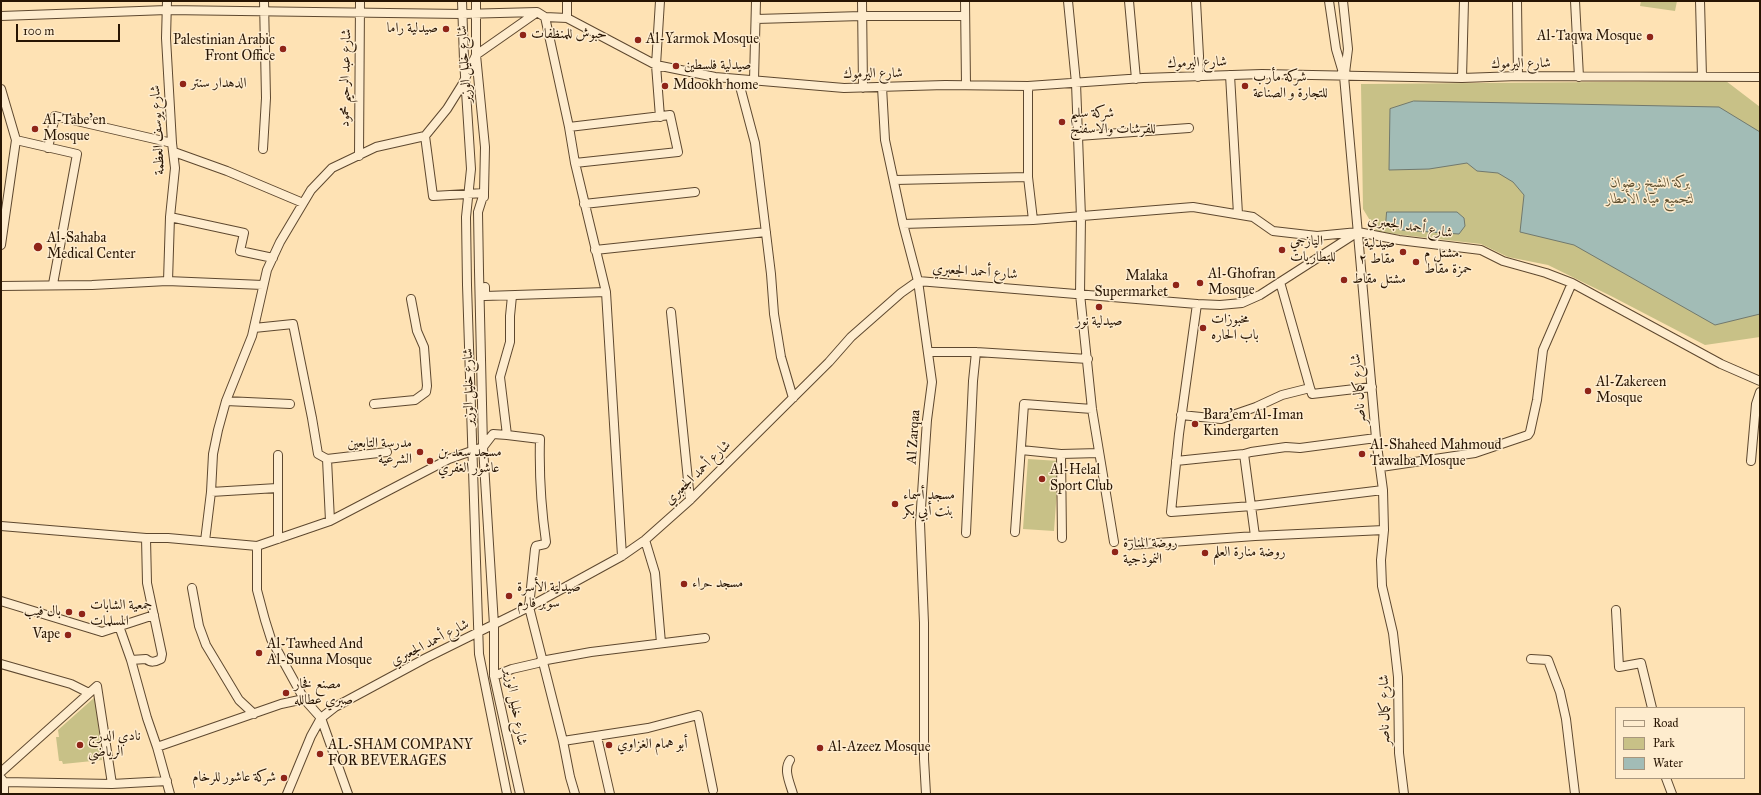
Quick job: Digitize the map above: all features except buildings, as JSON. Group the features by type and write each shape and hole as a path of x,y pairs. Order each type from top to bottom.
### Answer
{"street":[{"name":"شارع يوسف العظمة","path":"167,1 168,10 166,38 172,143 175,168 170,217 168,281"},
{"path":"263,149 266,98 264,1"},
{"name":"شارع عبد الرحيم محمود","path":"359,156 360,1"},
{"name":"شارع خليل الوزير","path":"462,1 471,169 466,217 479,654 507,794"},
{"name":"شارع خليل الوزير","path":"476,1 476,55 485,147 484,193 478,212 483,447 494,625 494,676 520,794"},
{"path":"567,1 567,18"},
{"path":"660,1 656,65 660,116"},
{"path":"754,80 756,1"},
{"path":"862,1 863,88"},
{"path":"965,1 966,85"},
{"path":"1068,1 1076,83 1081,217 1080,294 1088,358 1092,409 1114,542"},
{"path":"1129,1 1136,79"},
{"path":"1196,1 1199,56 1198,77"},
{"name":"شارع كمال ناصر","path":"1329,1 1336,49 1344,76 1376,438 1381,467 1384,530 1381,560 1382,586 1393,633 1398,677 1399,752 1404,794"},
{"name":"شارع كمال ناصر","path":"1343,1 1348,49 1344,76"},
{"path":"1462,78 1464,1"},
{"path":"1517,1 1518,76"},
{"path":"1575,1 1579,77"},
{"path":"1700,1 1702,77"},
{"path":"1,16 168,10 264,13 360,12 475,14 537,12"},
{"path":"205,541 211,492 213,454 226,402 254,328 267,270 280,242 290,228 311,190 332,168 376,147 425,136 447,109 476,55 537,12"},
{"name":"شارع اليرموك","path":"537,12 545,17 567,18 656,65 715,77 844,88 966,85 1028,86 1136,79 1262,74 1462,78 1518,76 1760,77"},
{"path":"756,19 862,16 965,16"},
{"path":"545,17 584,204 606,292 622,556"},
{"path":"1230,75 1238,214"},
{"path":"738,79 755,142 774,314 781,357 792,398"},
{"path":"1028,86 1028,178 1033,220"},
{"name":"Al Zarqaa","path":"882,87 885,140 895,180 903,224 918,281 932,382 927,420 920,522 924,623 924,759 926,794"},
{"path":"1,89 16,140 5,184 1,246"},
{"path":"569,127 670,115 678,152 575,163"},
{"path":"48,148 55,116 172,143"},
{"path":"1078,136 1189,128"},
{"path":"425,136 433,196 484,193 485,296 606,292"},
{"path":"16,140 77,154 53,284"},
{"path":"174,152 256,183 303,203"},
{"path":"895,180 1028,178"},
{"path":"584,204 695,192"},
{"path":"903,224 1033,220 1193,207 1253,217 1273,231 1317,236 1358,232"},
{"path":"170,217 244,234 240,251 273,258"},
{"path":"595,250 766,232"},
{"name":"شارع أحمد الجعبري","path":"287,794 311,736 321,718 335,706 426,658 529,607 622,556 645,540 690,500 851,337 901,293 918,281 1197,304 1220,305 1242,303 1260,295 1358,232 1399,240 1481,250 1503,261 1546,273 1572,283 1715,361 1760,381"},
{"path":"1,286 53,284 92,285 168,281 263,285"},
{"path":"1280,282 1312,394 1372,387"},
{"path":"1381,467 1475,454 1528,435 1537,400 1543,350 1572,283"},
{"path":"507,434 500,378 510,342 512,296"},
{"path":"374,404 415,400 426,392 427,386 424,347 417,331 411,299"},
{"path":"1197,304 1176,461 1171,512 1252,506 1383,490"},
{"path":"671,312 690,500"},
{"path":"254,328 293,324 318,454 327,458 387,452"},
{"path":"929,352 976,352 1088,358"},
{"path":"966,533 972,381 976,352"},
{"path":"1182,414 1221,419 1256,407 1282,395 1310,388"},
{"path":"1751,461 1756,404 1760,392"},
{"path":"226,402 290,404"},
{"path":"1015,532 1024,404 1092,409"},
{"path":"1,526 258,546 330,521 449,459 483,447 493,434 507,434 540,439 539,475 546,542 536,546 534,549 529,607 563,741 570,777 576,794"},
{"path":"1176,461 1244,454 1272,449 1300,448 1376,438"},
{"path":"1021,450 1061,454 1099,453"},
{"path":"1061,454 1062,538"},
{"path":"1244,454 1255,536"},
{"path":"278,455 278,539"},
{"path":"327,458 330,521"},
{"path":"211,492 277,488"},
{"path":"1129,545 1255,536 1384,530"},
{"path":"131,660 146,658 150,661 156,662 161,659 162,654 147,583 146,538"},
{"path":"645,540 655,573 661,643"},
{"path":"258,546 257,590 271,639 304,699 321,718 348,794"},
{"path":"192,588 199,626 206,645 239,700 254,714"},
{"path":"1,601 102,632 154,615"},
{"path":"1616,610 1619,667 1640,663 1652,707"},
{"path":"119,626 131,660 147,718 158,747 170,794"},
{"path":"494,676 512,668 591,652 705,638"},
{"path":"1531,659 1548,660 1560,692 1566,719 1575,794"},
{"path":"1,664 71,684 89,693"},
{"path":"1,772 97,686 112,784"},
{"path":"158,747 281,704 304,699"},
{"path":"563,741 648,728 698,715 713,790"},
{"path":"597,737 610,794"},
{"path":"790,760 787,765 787,772 793,794"},
{"path":"1666,779 1672,794"},
{"path":"4,794 2,780 112,784 167,781"}],"green space":[{"path":"1641,1 1677,1 1675,11 1640,6"},
{"name":"بركة الشيخ رضوان لتجميع مياه الأمطار","path":"1726,81 1760,107 1760,337 1705,345 1548,265 1508,257 1481,244 1377,232 1363,209 1361,84"},
{"name":"Al-Helal Sport Club","path":"1028,459 1059,461 1054,531 1023,529"},
{"name":"نادي الدرج الرياضي","path":"95,697 102,760 63,764 62,761 59,761 56,737 59,737 58,730"}],"water":[{"name":"بركة الشيخ رضوان لتجميع مياه الأمطار","path":"1414,101 1719,107 1760,132 1760,314 1715,325 1574,245 1520,232 1524,195 1513,182 1498,173 1477,171 1467,163 1429,169 1389,170 1390,109"},
{"path":"1387,212 1457,212 1464,218 1465,226 1459,234 1402,230 1386,224"}],"place":[{"name":"صيدلية راما","path":"446,29"},
{"name":"حبوش للمنظفات","path":"523,35"},
{"name":"Al-Taqwa Mosque","path":"1650,37"},
{"name":"Al-Yarmok Mosque","path":"638,40"},
{"name":"Palestinian Arabic Front Office","path":"283,49"},
{"name":"صيدلية فلسطين","path":"676,66"},
{"name":"الدهدار سنتر","path":"183,84"},
{"name":"Mdookh home","path":"665,86"},
{"name":"شركة مأرب للتجارة و الصناعة","path":"1245,86"},
{"name":"شركة سليم للفرشات والاسفنج","path":"1062,122"},
{"name":"Al-Tabe'en Mosque","path":"35,129"},
{"name":"Al-Sahaba Medical Center","path":"38,247"},
{"name":"اليازجي للبطاريات","path":"1282,250"},
{"name":"صيدلية مقاط ٢","path":"1403,252"},
{"name":"مشتل م. حمزة مقاط","path":"1416,262"},
{"name":"مشتل مقاط","path":"1344,280"},
{"name":"Al-Ghofran Mosque","path":"1200,283"},
{"name":"Malaka Supermarket","path":"1176,285"},
{"name":"صيدلية نور","path":"1099,307"},
{"name":"مخبوزات باب الحاره","path":"1203,328"},
{"name":"Al-Zakereen Mosque","path":"1588,391"},
{"name":"Bara'em Al-Iman Kindergarten","path":"1195,424"},
{"name":"مدرسة التابعين الشرعية","path":"420,452"},
{"name":"Al-Shaheed Mahmoud Tawalba Mosque","path":"1362,454"},
{"name":"مسجد سعد بن عاشور الغفري","path":"430,461"},
{"name":"Al-Helal Sport Club","path":"1042,479"},
{"name":"مسجد أسماء بنت أبي بكر","path":"895,504"},
{"name":"روضة المنارة النموذجية","path":"1115,552"},
{"name":"روضة منارة العلم","path":"1205,553"},
{"name":"مسجد حراء","path":"684,584"},
{"name":"صيدلية الأسرة سوبر فارم","path":"509,596"},
{"name":"بال فيب","path":"69,612"},
{"name":"جمعية الشابات المسلمات","path":"82,614"},
{"name":"Vape","path":"68,635"},
{"name":"Al-Tawheed And Al-Sunna Mosque","path":"259,653"},
{"name":"مصنع فخار صبري عطالله","path":"286,693"},
{"name":"نادي الدرج الرياضي","path":"80,745"},
{"name":"أبو همام الغزاوي","path":"609,745"},
{"name":"Al-Azeez Mosque","path":"820,748"},
{"name":"AL-SHAM COMPANY FOR BEVERAGES","path":"320,754"},
{"name":"شركة عاشور للرخام","path":"284,778"}]}
